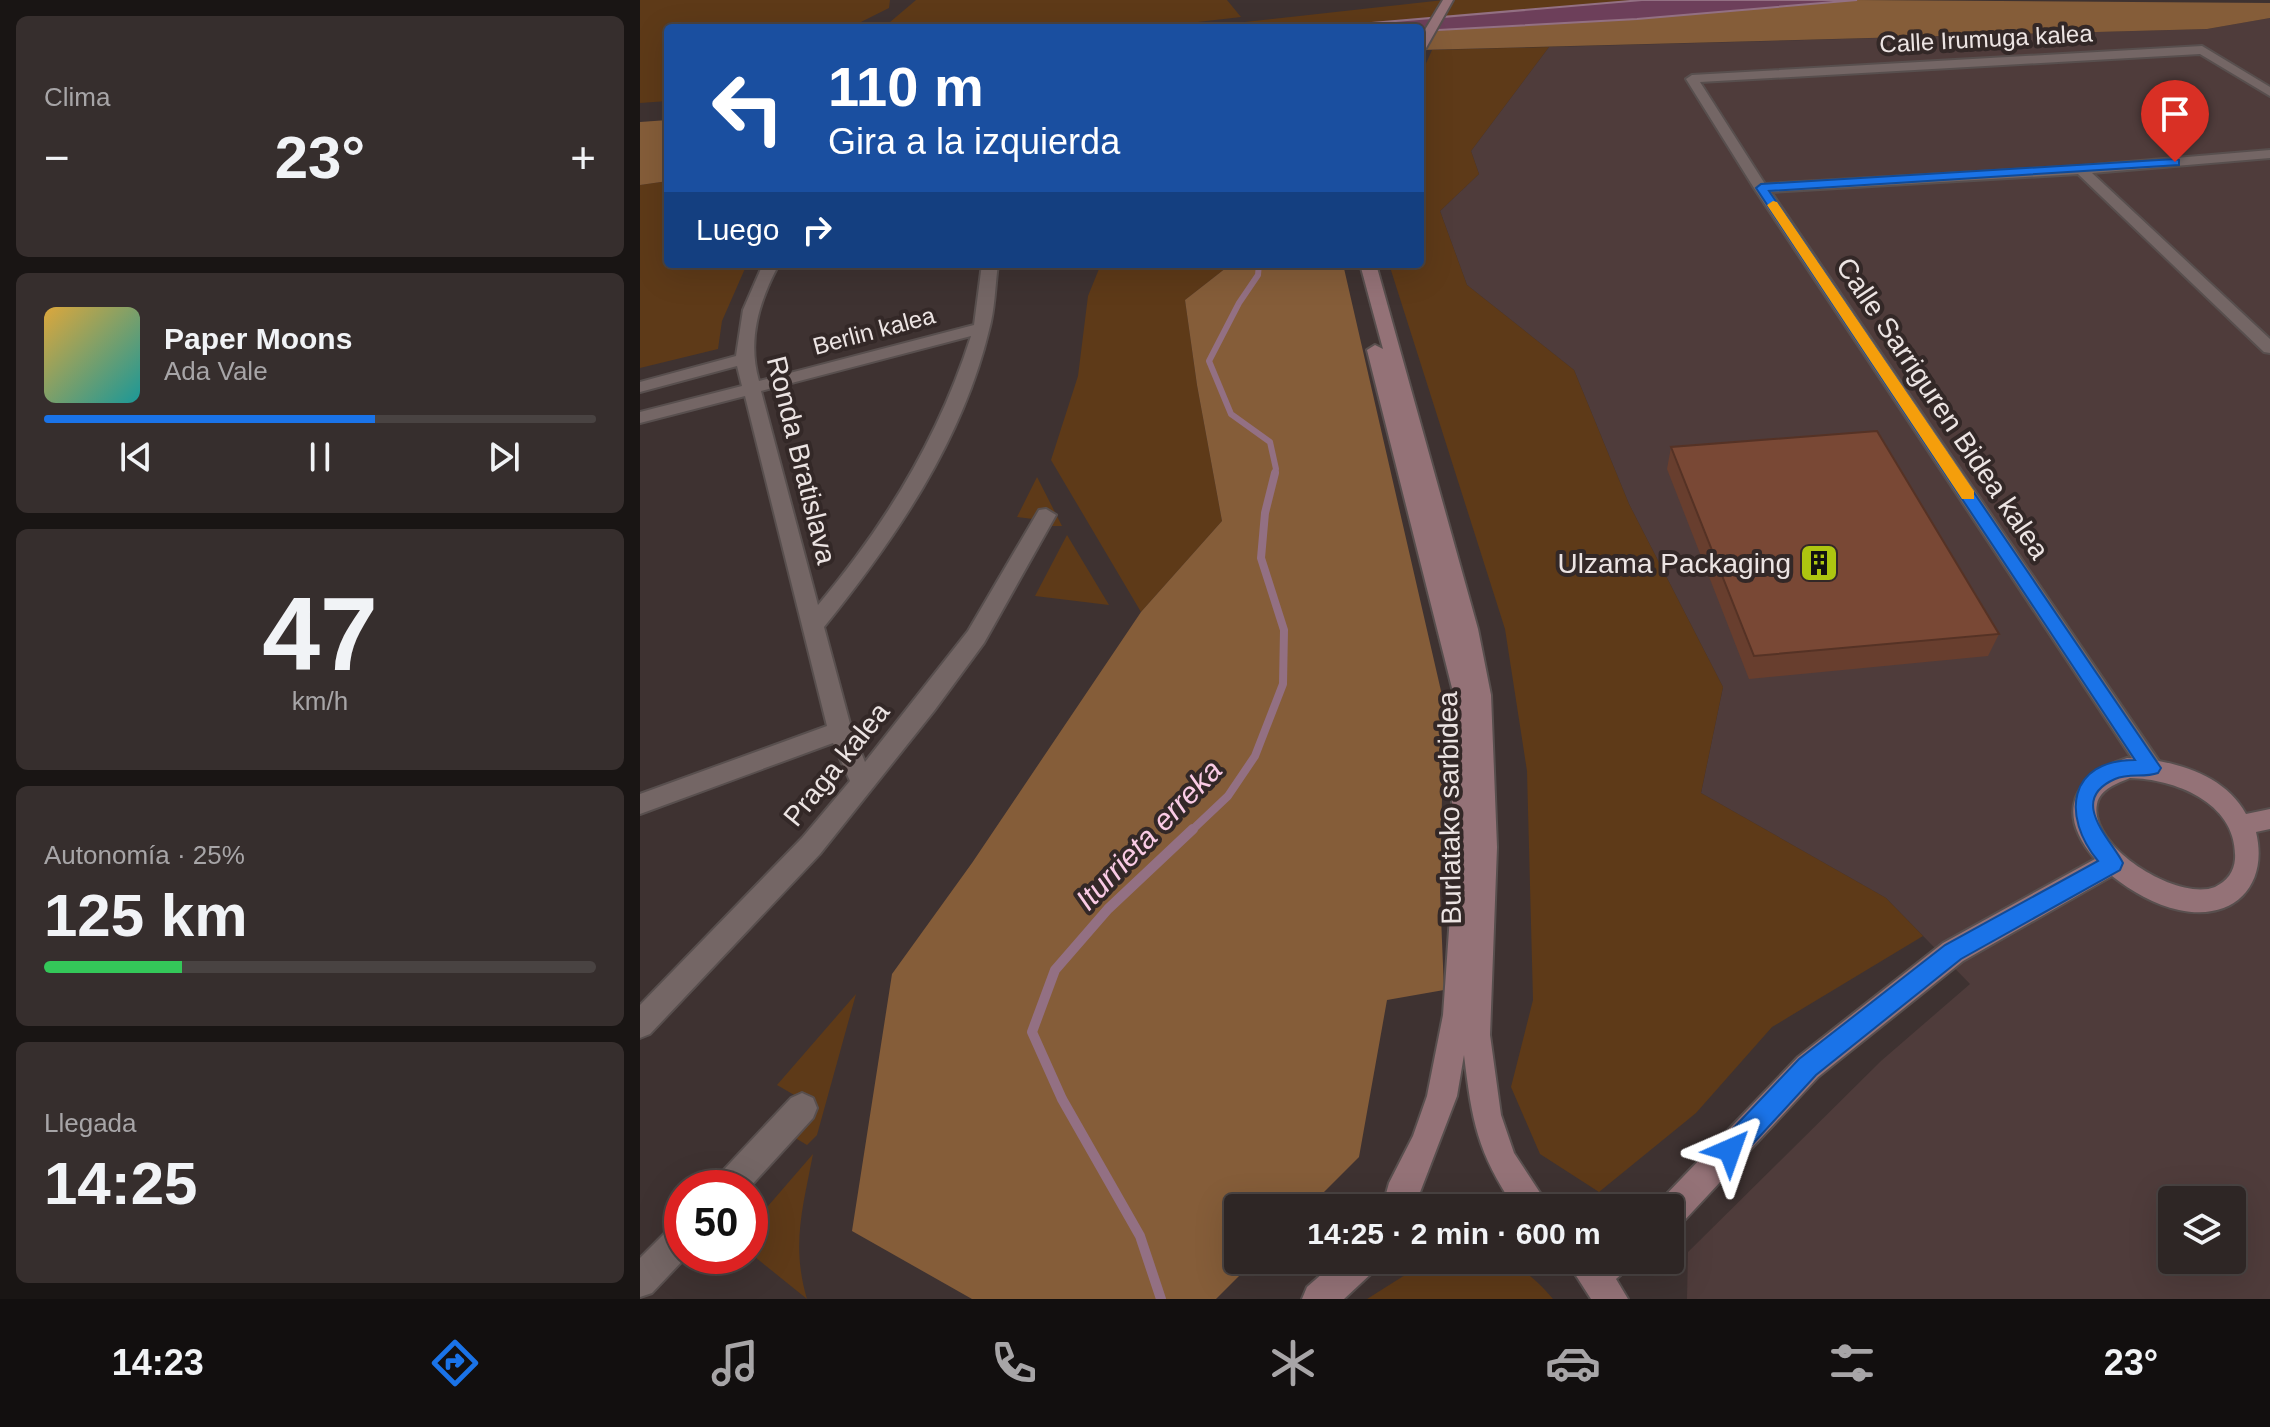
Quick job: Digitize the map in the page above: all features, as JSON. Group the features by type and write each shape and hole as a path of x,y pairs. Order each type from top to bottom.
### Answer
{"main road":[{"path":"1424,25 1440,0"},
{"path":"1424,41 1448,0"},
{"name":"Burlatako sarbidea","path":"1354,268 1464,692 1464,902 1457,1015 1442,1096 1426,1143 1402,1194"},
{"name":"Burlatako sarbidea","path":"1369,268 1467,629 1480,695 1484,847 1476,1035 1486,1115 1502,1162 1524,1194"},
{"path":"2127,768 2151,768 2178,774 2205,787 2258,822 2257,869 2246,887 2226,898 2199,901 2168,896 2138,882 2112,863 2095,842 2085,821 2084,801 2092,785 2106,773 2127,768"},
{"path":"1684,1198 1808,1067 1953,952 2112,863"},
{"path":"1319,1299 1347,1274"}],"street":[{"name":"Calle Irumuga kalea","path":"1692,79 2202,50 2270,92"},
{"name":"Calle Sarriguren Bidea kalea","path":"1692,79 1761,188 2151,768"},
{"path":"1761,188 2081,170 2270,154"},
{"path":"2081,170 2270,348"},
{"name":"Ronda Bratislava","path":"769,268 752,302 745,333 744,359 749,389 840,731 863,784"},
{"name":"Ronda Bratislava","path":"813,626 869,558 929,461 962,389 982,328 990,268"},
{"name":"Berlin kalea","path":"640,418 982,328"},
{"path":"640,387 744,359"},
{"name":"Praga kalea","path":"640,1025 749,914 863,784 976,637 1046,515"},
{"path":"640,804 840,731"},
{"path":"745,1170 802,1108"},
{"path":"640,1281 664,1256"}],"shaded area":[{"path":"640,0 890,0 889,8 857,24 664,24 664,101 640,103"},
{"path":"916,0 1227,0 1241,17 1181,24 888,24"},
{"path":"1444,0 1642,0 1360,24 1226,24"},
{"path":"1642,0 1857,0 1637,19 1424,31 1424,24 1360,24"},
{"path":"1857,0 2270,3 2270,18 2207,29 1424,50 1424,31 1637,19"},
{"path":"2270,18 2270,1299 1687,1299 1688,1252 1881,1061 1970,984 1886,898 1701,793 1723,687 1629,504 1574,370 1467,285 1440,211 1479,174 1471,151 1549,47 2207,29"},
{"path":"1549,47 1471,151 1479,174 1440,211 1467,285 1574,370 1629,504 1723,687 1701,793 1886,898 1923,936 1772,1027 1696,1113 1599,1192 1540,1154 1511,1087 1533,1000 1527,771 1505,629 1390,268 1424,268 1424,68 1432,50"},
{"path":"664,120 664,182 640,185 640,122"},
{"path":"664,182 664,268 745,268 722,321 718,349 640,368 640,185"},
{"path":"1099,268 1226,268 1185,300 1222,521 1141,612 1051,460 1078,376 1088,296"},
{"path":"1226,268 1344,268 1444,704 1440,892 1444,990 1387,1000 1359,1157 1322,1194 1224,1194 1224,1274 1241,1274 1216,1299 972,1299 852,1231 892,974 972,863 1141,612 1222,521 1185,300"},
{"path":"1037,477 1062,526 1050,526 1054,514 1036,512 1033,519 1017,517"},
{"path":"1067,535 1109,605 1035,596"},
{"path":"856,994 817,1135 807,1145 792,1136 815,1107 777,1085"},
{"path":"813,1154 799,1243 807,1299 768,1268 768,1206"},
{"path":"1407,1274 1527,1274 1553,1299 1367,1299"}],"building":[{"name":"Ulzama Packaging","path":"1877,431 1999,634 1754,656 1671,447"}],"waterway":[{"name":"Iturrieta erreka","path":"1259,268 1258,275 1239,303 1209,361 1231,414 1270,442 1276,469 1274,475"},
{"name":"Iturrieta erreka","path":"1191,831 1228,796 1255,756 1283,684 1284,630 1261,558 1265,513 1275,473"},
{"name":"Iturrieta erreka","path":"1161,1299 1140,1236 1062,1099 1032,1032 1055,970 1108,909 1193,829"}],"slow traffic":[{"path":"1773,205 1968,495"}],"place":[{"name":"Ulzama Packaging","path":"1819,563"}],"route":[{"path":"1730,1150 1808,1067 1953,952 2112,863 2095,842 2085,821 2084,801 2092,785 2106,773 2127,768 2151,768 1761,188 2175,162"}]}
